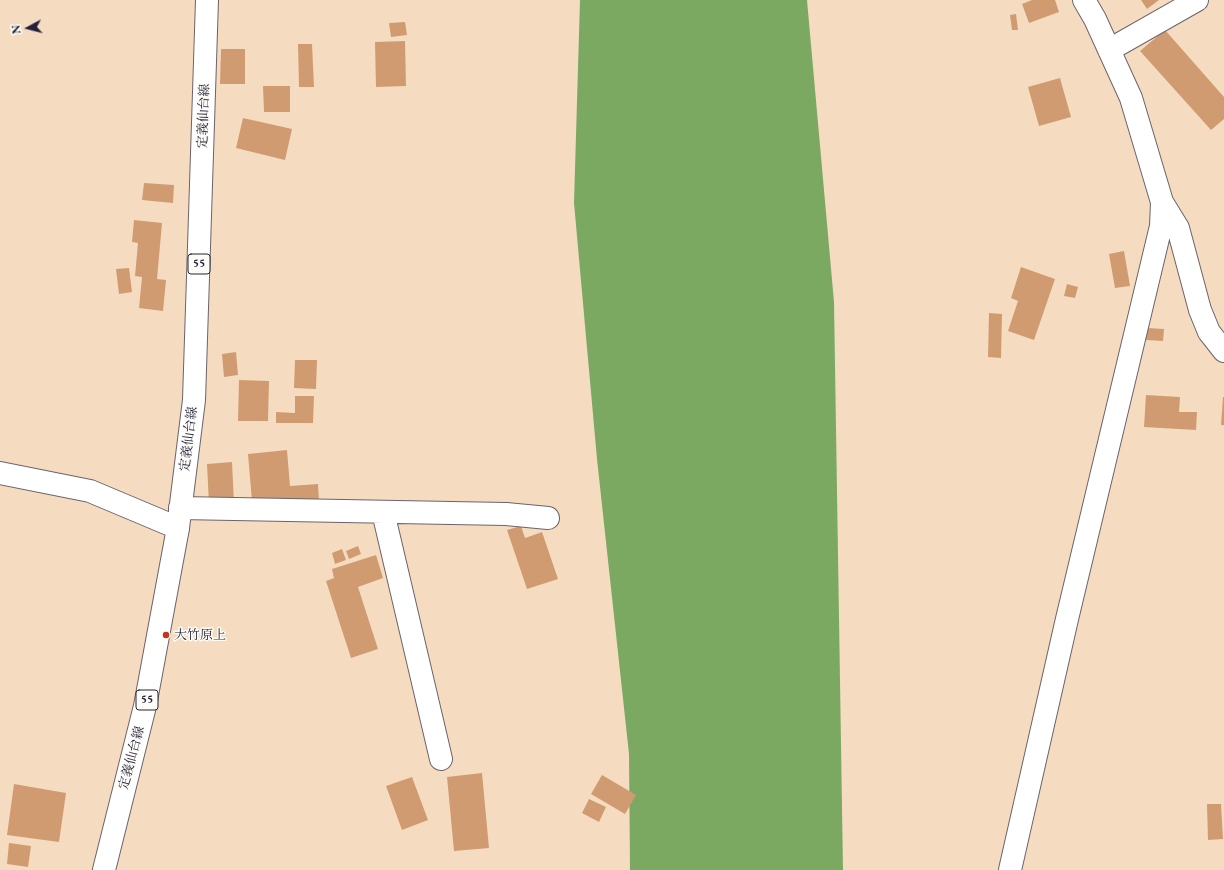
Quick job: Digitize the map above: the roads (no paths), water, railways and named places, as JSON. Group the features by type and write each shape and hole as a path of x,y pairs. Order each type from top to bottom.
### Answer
{"street":[{"name":"定義仙台線","path":"104,870 146,706 179,518 194,400 207,0"},
{"path":"1084,0 1131,98 1162,202 1178,228 1200,310 1209,332 1224,351"},
{"path":"1109,50 1197,0"},
{"path":"1010,870 1067,619 1160,226 1162,202"},
{"path":"0,473 90,491 179,518 383,512 506,514 548,518"},
{"path":"383,512 441,759"}],"place":[{"name":"大竹原上","path":"166,635"}]}
